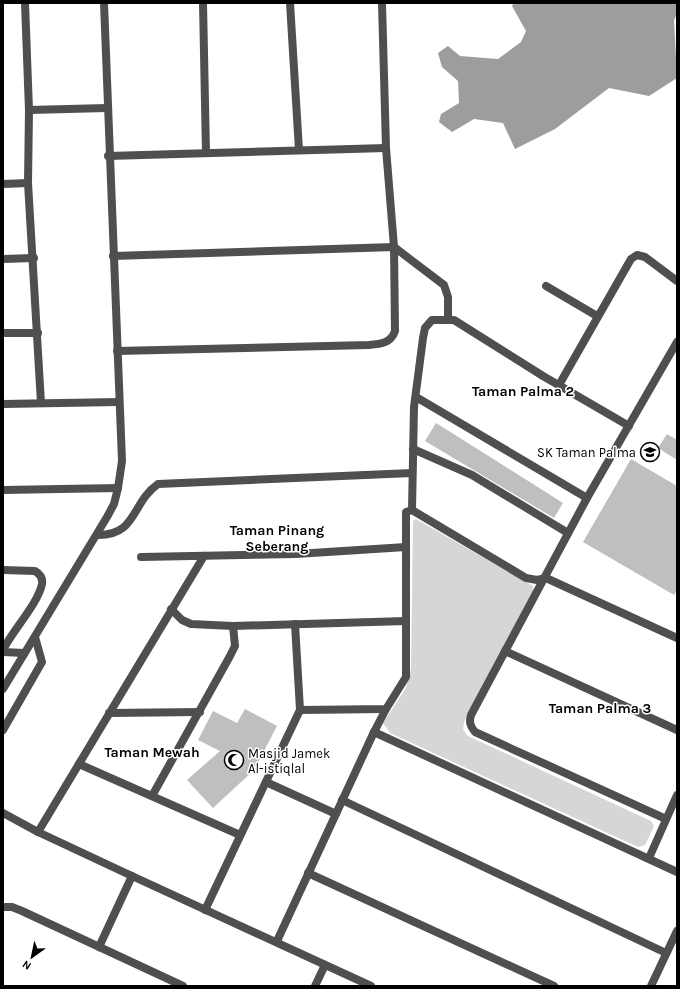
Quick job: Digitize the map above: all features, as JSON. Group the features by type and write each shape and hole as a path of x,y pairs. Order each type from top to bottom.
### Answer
{"street":[{"path":"25,3 29,110 28,183 34,258 41,403"},
{"path":"3,689 24,652 35,637 97,535 114,504 122,461 108,156 104,3"},
{"path":"203,3 206,153"},
{"path":"290,3 299,150"},
{"path":"117,352 370,345 383,343 390,340 395,331 394,247 386,148 382,3"},
{"path":"29,110 107,108"},
{"path":"108,156 386,148"},
{"path":"3,184 28,183"},
{"path":"113,256 394,247 444,285 448,297 448,320"},
{"path":"559,385 597,316 631,259 637,255 645,257 677,281"},
{"path":"3,259 34,258"},
{"path":"546,286 597,316"},
{"path":"412,510 412,473 416,397 425,328 432,320 454,320 629,426"},
{"path":"3,333 38,333"},
{"path":"666,819 475,732 471,727 470,721 505,651 546,578 587,498 677,342"},
{"path":"416,397 587,498"},
{"path":"3,404 119,402"},
{"path":"413,449 472,475 568,533"},
{"path":"97,535 110,535 121,530 144,497 158,484 412,473"},
{"path":"3,490 118,488"},
{"path":"277,941 374,732 406,677 406,512 412,510 526,578 537,580 546,578 677,638"},
{"path":"141,557 296,554 406,547"},
{"path":"38,832 204,556"},
{"path":"3,570 35,571 39,573 42,579 42,585 37,595 3,651 24,652"},
{"path":"171,609 182,620 191,624 233,626 406,621"},
{"path":"205,910 300,710 295,624"},
{"path":"152,796 200,712 235,646 233,626"},
{"path":"3,730 42,662 35,637"},
{"path":"505,651 677,730"},
{"path":"300,710 386,709"},
{"path":"109,713 200,712"},
{"path":"374,732 677,872"},
{"path":"79,764 240,835"},
{"path":"266,782 336,814"},
{"path":"649,858 677,795"},
{"path":"342,800 666,953"},
{"path":"3,813 38,832 205,910 277,941 371,986"},
{"path":"308,873 554,986"},
{"path":"99,947 132,876"},
{"path":"3,907 12,907 22,911 183,986"},
{"path":"651,986 677,931"},
{"path":"315,986 325,965"}],"shaded area":[{"path":"514,3 677,3 677,14 674,20 677,78 649,96 609,88 555,129 515,149 503,123 474,119 452,132 439,122 441,114 459,103 458,81 442,67 438,53 448,46 460,56 498,59 521,42 526,31 512,6"},
{"path":"416,519 533,586 533,592 464,722 463,730 468,736 651,821 654,826 645,845 638,847 390,733 383,723 406,688 411,669 413,521"}],"building":[{"path":"436,423 563,503 554,518 425,441"},
{"path":"667,434 677,440 677,460 658,448"},
{"path":"631,459 677,486 677,590 674,595 583,542"},
{"name":"Masjid Jamek Al-istiqlal","path":"245,709 277,726 254,770 213,808 187,780 220,751 198,740 213,711 237,723"}],"place":[{"name":"SK Taman Palma","path":"650,452"},
{"name":"Masjid Jamek Al-istiqlal","path":"234,760"}],"district":[{"name":"Taman Palma 2","path":"523,391"},
{"name":"Taman Pinang Seberang","path":"277,538"},
{"name":"Taman Palma 3","path":"600,708"},
{"name":"Taman Mewah","path":"152,752"}]}
